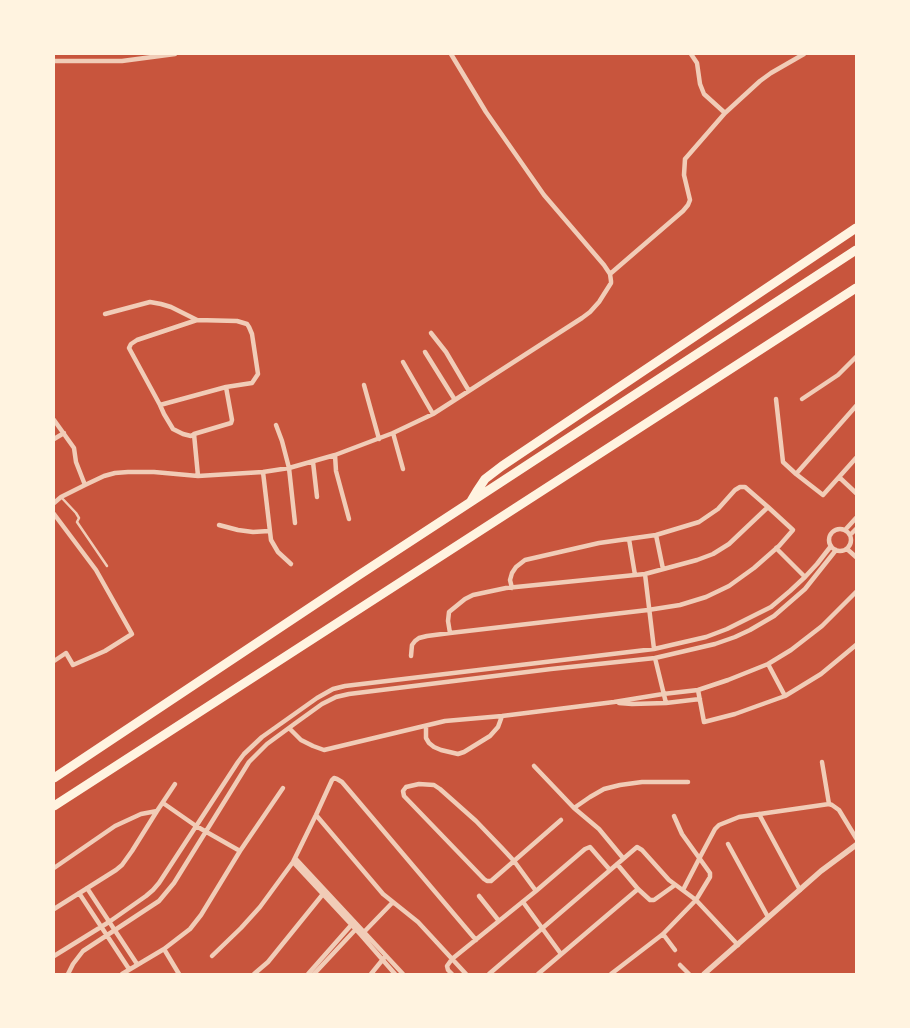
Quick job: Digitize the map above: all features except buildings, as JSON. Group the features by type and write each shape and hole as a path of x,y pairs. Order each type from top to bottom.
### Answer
{"highway":[{"path":"470,504 485,479 502,466 856,228"},
{"path":"54,778 359,575 856,250"},
{"path":"54,806 856,288"}],"street":[{"path":"99,54 100,61"},
{"path":"54,61 122,62 175,54"},
{"path":"54,503 60,498 104,476 128,472 198,476 263,472 289,468 335,456 393,433 433,414 590,312 599,302 611,284 610,274 544,195 486,112 451,54"},
{"path":"692,54 697,63 700,84 704,94 725,113"},
{"path":"610,274 688,205 690,200 684,175 685,159 725,113 760,81 804,54"},
{"path":"106,314 150,302 171,307 197,320"},
{"path":"160,405 226,387 252,383 258,374 251,330 248,325 237,321 197,320 137,340 129,348 173,429 187,435 231,423 226,387"},
{"path":"431,333 446,352 469,391"},
{"path":"425,352 455,400"},
{"path":"802,399 838,374 856,357"},
{"path":"403,362 433,414"},
{"path":"364,384 379,439"},
{"path":"776,399 782,459 785,465 823,495 856,458"},
{"path":"796,474 856,406"},
{"path":"54,420 74,448 76,462 85,485"},
{"path":"276,425 289,468 295,523"},
{"path":"54,439 64,433"},
{"path":"393,433 404,470"},
{"path":"194,434 198,476"},
{"path":"335,456 336,471 349,519"},
{"path":"313,462 317,497"},
{"path":"263,472 271,540 278,552 291,564"},
{"path":"839,477 856,493"},
{"path":"411,656 412,645 419,638 427,636 648,610 680,605 706,597 729,586 754,568 793,530 744,487 740,487 718,509 699,522 656,535 600,543 525,560 512,573 510,580 512,588"},
{"path":"54,494 60,498"},
{"path":"450,633 448,614 465,599 473,595 512,588 645,574 697,560 713,554 729,544 768,507"},
{"path":"54,514 96,570 132,634 105,651 74,665 66,653 54,661"},
{"path":"845,530 856,518"},
{"path":"220,525 253,532 269,531"},
{"path":"850,535 856,528"},
{"path":"838,529 845,530 850,535 850,546 842,551 836,550 831,546 829,539 832,533 838,529"},
{"path":"656,535 662,569"},
{"path":"629,539 635,575"},
{"path":"851,541 856,545"},
{"path":"54,956 109,922 153,890 244,754 262,737 317,698 333,689 654,649 706,637 746,621 771,607 805,577 831,546"},
{"path":"776,548 805,577"},
{"path":"847,549 856,557"},
{"path":"68,974 82,951 159,902 174,883 249,762 263,748 322,704 349,694 655,658 700,648 735,637 774,616 805,589 836,550"},
{"path":"645,574 654,649"},
{"path":"289,728 301,740 324,750 445,721 502,716 698,690 768,664 791,650 822,626 856,592"},
{"path":"698,690 704,722 735,714 785,696 821,674 856,645"},
{"path":"655,658 666,703"},
{"path":"550,661 551,669"},
{"path":"768,664 785,696"},
{"path":"361,685 363,693"},
{"path":"614,702 632,704 666,703 700,699"},
{"path":"293,715 297,722"},
{"path":"426,726 426,738 429,743 441,750 458,754 490,736 498,727 502,716"},
{"path":"822,762 828,804"},
{"path":"534,766 574,808 599,829 623,858"},
{"path":"212,956 260,907 294,860 334,778 342,782 476,940"},
{"path":"574,808 604,789 620,785 642,782 688,782"},
{"path":"54,909 122,865 175,784"},
{"path":"536,891 514,861 476,821 440,789 434,785 427,784 412,785 404,788 402,792 486,881 491,880 514,861 561,820"},
{"path":"122,974 164,949 190,929 201,915 240,850 283,788"},
{"path":"163,803 196,826 240,850"},
{"path":"684,890 715,829 719,824 739,817 828,804 835,806 839,810 856,838"},
{"path":"54,868 115,826 141,814 157,811"},
{"path":"759,814 800,890"},
{"path":"316,815 383,894 418,922 466,974"},
{"path":"611,974 663,934 696,900 707,883 710,875 682,834 674,816"},
{"path":"728,844 768,917"},
{"path":"704,974 821,871 856,845"},
{"path":"452,974 447,966 452,959 588,847 610,870"},
{"path":"489,974 636,848 641,848 660,872 696,900 738,945"},
{"path":"294,860 363,933 395,974"},
{"path":"617,864 647,899 652,900 675,885"},
{"path":"87,888 137,964"},
{"path":"538,974 638,889"},
{"path":"79,893 128,970"},
{"path":"254,974 268,962 324,893"},
{"path":"479,896 499,921"},
{"path":"363,933 393,902"},
{"path":"523,902 561,954"},
{"path":"308,974 355,926"},
{"path":"314,974 355,926"},
{"path":"663,934 675,950"},
{"path":"164,949 179,974"},
{"path":"371,974 384,958"},
{"path":"384,958 403,974"},
{"path":"680,965 689,974"}],"lane":[{"path":"60,498 76,514 77,522 107,566"}]}
